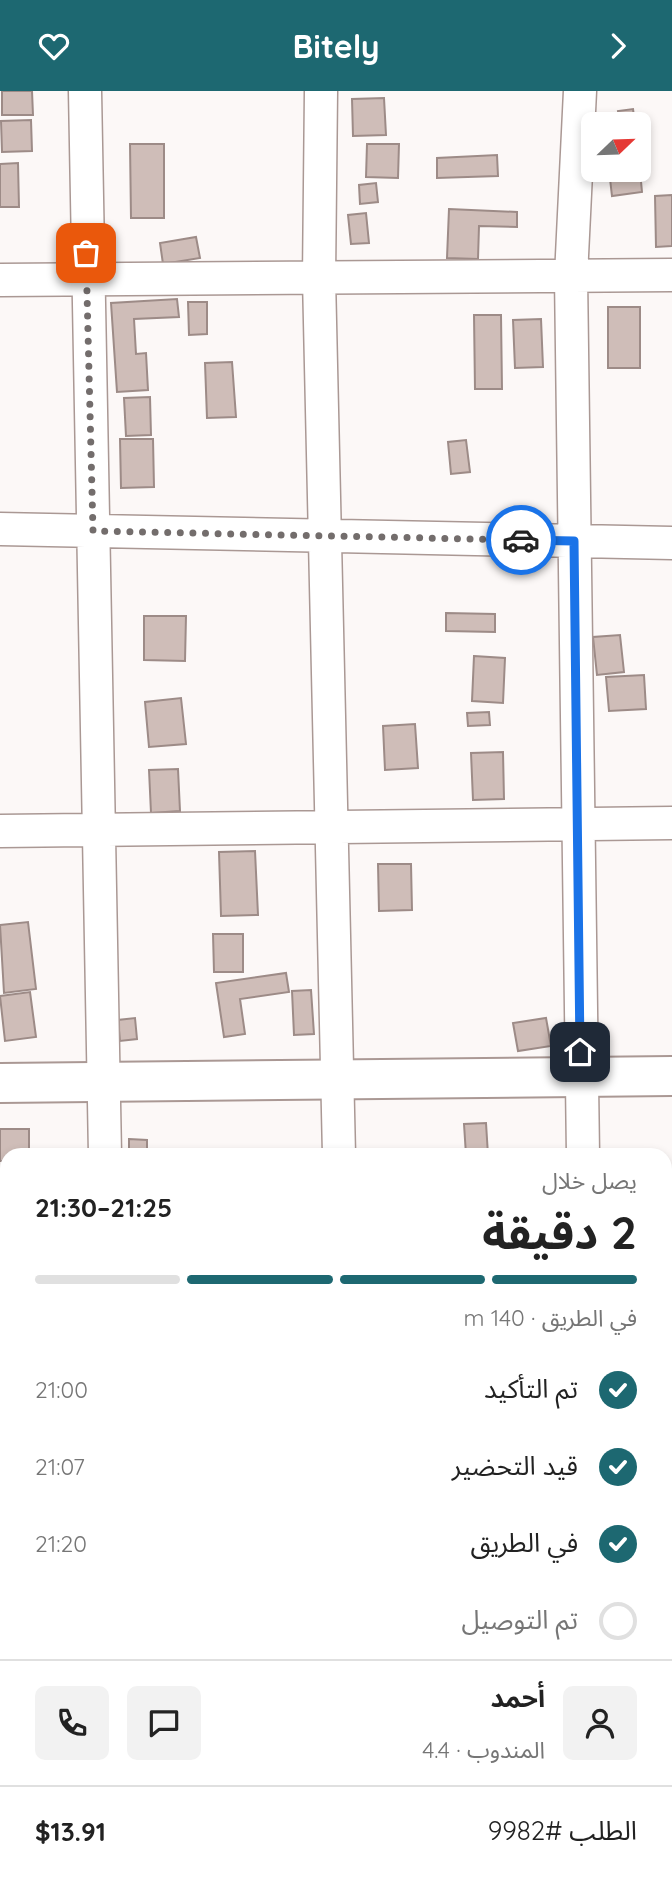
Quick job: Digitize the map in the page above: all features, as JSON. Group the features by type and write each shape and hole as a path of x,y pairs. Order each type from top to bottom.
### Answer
{"main road":[{"path":"0,1083 337,1082 672,1076"}],"street":[{"path":"85,91 105,1148"},
{"path":"321,91 319,278 339,1148"},
{"path":"580,91 571,276 583,1148"},
{"path":"0,280 672,275"},
{"path":"0,529 672,543"},
{"path":"0,831 672,823"}],"building":[{"path":"2,91 32,91 33,115 2,115"},
{"path":"384,98 386,135 353,136 352,99"},
{"path":"31,120 32,151 2,152 1,121"},
{"path":"130,144 164,144 164,218 131,218"},
{"path":"367,144 399,144 398,178 366,177"},
{"path":"497,155 498,176 437,178 437,158"},
{"path":"18,163 19,207 0,207 0,164"},
{"path":"610,182 641,182 642,192 612,196"},
{"path":"376,183 378,202 360,204 359,185"},
{"path":"672,195 672,246 656,247 655,196"},
{"path":"449,209 517,212 517,227 479,226 478,259 447,258"},
{"path":"366,213 369,243 351,244 348,215"},
{"path":"196,237 200,258 163,264 160,243"},
{"path":"177,299 179,317 134,319 136,354 146,353 148,390 117,392 111,303"},
{"path":"188,302 207,302 207,334 189,335"},
{"path":"608,307 640,307 640,368 608,368"},
{"path":"474,315 501,315 502,389 475,389"},
{"path":"541,319 543,367 515,368 513,320"},
{"path":"232,362 236,417 207,418 205,363"},
{"path":"150,397 151,435 126,436 124,398"},
{"path":"120,439 153,439 154,487 121,488"},
{"path":"466,440 470,472 451,474 448,442"},
{"path":"446,613 495,614 495,632 446,631"},
{"path":"144,616 186,616 185,661 144,660"},
{"path":"620,635 624,672 597,675 593,637"},
{"path":"474,656 505,658 503,703 472,701"},
{"path":"644,675 646,709 609,711 606,677"},
{"path":"181,698 186,744 149,747 145,702"},
{"path":"489,712 490,725 468,726 467,713"},
{"path":"415,724 418,768 385,770 383,726"},
{"path":"503,752 504,799 473,800 471,753"},
{"path":"178,769 180,811 151,813 149,770"},
{"path":"255,851 258,915 221,916 219,852"},
{"path":"378,864 411,864 412,910 379,911"},
{"path":"28,922 36,989 4,993 0,925"},
{"path":"213,934 243,934 243,972 214,972"},
{"path":"286,973 289,992 240,999 245,1034 224,1037 216,983"},
{"path":"311,990 314,1034 294,1035 292,991"},
{"path":"30,992 36,1037 5,1041 0,996"},
{"path":"135,1018 137,1039 120,1041 118,1020"},
{"path":"546,1018 551,1046 518,1051 513,1023"},
{"path":"486,1123 488,1148 466,1148 464,1124"},
{"path":"0,1129 29,1129 29,1148 0,1148"},
{"path":"129,1139 147,1140 147,1148 129,1148"}],"way so far":[{"path":"86,253 93,531 521,540"}],"route":[{"path":"521,540 574,541 580,1052"}]}
